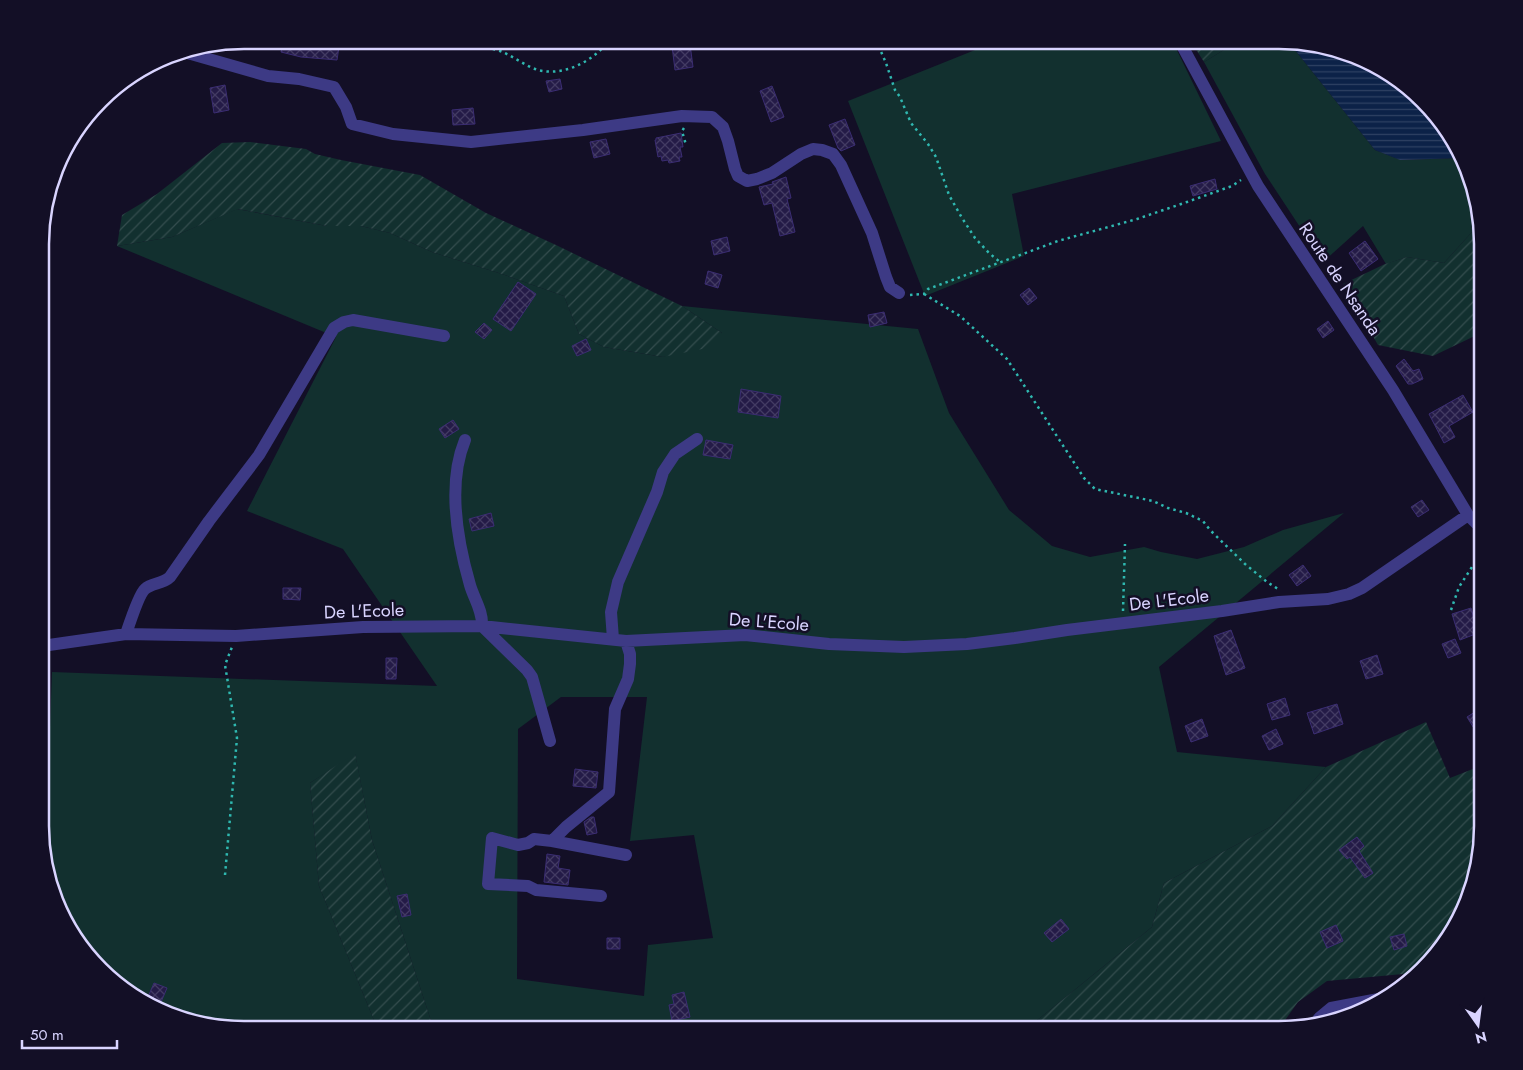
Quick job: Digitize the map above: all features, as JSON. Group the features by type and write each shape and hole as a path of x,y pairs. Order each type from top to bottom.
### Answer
{"street":[{"name":"Route de Nsanda","path":"1184,49 1252,176 1393,390 1468,515 1474,521"},
{"path":"194,55 268,76 299,79 334,87 346,107 352,124 393,134 471,142 691,116 712,117 723,126 738,176 747,181 772,173 801,154 813,149 822,150 833,154 841,165 865,215 890,287 898,293"},
{"path":"126,634 142,592 150,586 166,581 170,577 209,521 250,469 334,328 344,322 353,320 444,336"},
{"path":"552,841 609,792 615,709 628,679 630,664 630,654 619,640 611,612 618,582 657,492 662,472 675,454 696,439"},
{"path":"465,440 460,452 455,496 456,524 470,584 481,614 482,626 532,677 550,741"},
{"name":"De L'Ecole","path":"49,645 126,634 236,636 363,627 482,626 619,640 744,635 828,644 904,647 967,644 1297,600 1328,599 1349,594 1362,588 1468,515"},
{"path":"601,896 536,890 528,886 488,884 492,838 518,845 528,843 534,839 552,841 626,855"},
{"path":"1321,1017 1332,1008 1364,1002"}],"path":[{"path":"492,49 537,70 551,72 580,65 603,49"},
{"path":"880,49 895,90 911,123 936,157 949,195 975,238 1000,262"},
{"path":"686,145 682,131 691,116"},
{"path":"924,294 928,289 1058,240 1188,202 1232,186 1252,176"},
{"path":"898,293 909,296 924,294 960,316 1007,358 1084,478 1095,489 1153,501 1168,508 1186,512 1204,521 1210,530 1245,564 1267,582 1297,600"},
{"path":"1123,623 1125,544"},
{"path":"1451,610 1460,587 1474,564"},
{"path":"225,875 237,738 225,665 236,636"}],"green space":[{"path":"978,49 1176,49 1221,141 1012,194 1024,256 925,296 848,101"},
{"path":"1196,49 1225,49 1204,62"},
{"path":"1225,49 1294,49 1375,150 1401,160 1455,158 1469,198 1472,232 1444,263 1407,257 1386,264 1363,226 1323,262 1265,174 1204,62"},
{"path":"250,142 306,149 315,154 341,160 420,175 486,213 682,306 722,333 712,347 663,357 604,347 579,334 564,296 432,252 390,233 361,226 327,226 238,209 172,237 117,246 122,215 157,194 222,143"},
{"path":"1469,198 1474,231 1474,336 1433,356 1378,345 1343,284 1385,264 1407,257 1444,263 1472,232"},
{"path":"237,209 327,226 361,226 390,233 432,252 564,296 579,334 604,347 663,357 722,333 682,306 918,329 949,413 1009,510 1052,546 1090,557 1144,547 1197,559 1244,547 1283,530 1344,513 1159,667 1177,752 1326,767 1272,826 1164,883 1152,927 1036,1021 431,1021 372,840 355,754 310,783 319,886 374,1021 218,1020 193,1015 157,1001 125,981 97,955 69,913 55,877 49,839 49,754 52,672 437,686 343,549 247,511 336,337 117,246 172,237","holes":["561,697 647,697 630,841 694,835 713,938 648,945 644,996 517,979 518,729"]},
{"path":"1426,722 1450,778 1474,769 1474,839 1468,877 1448,924 1426,955 1408,973 1327,981 1298,1002 1284,1021 1036,1021 1152,927 1164,883 1272,826 1326,767"},
{"path":"355,753 372,840 431,1021 374,1021 319,886 310,783"}],"water":[{"path":"1294,49 1318,52 1342,59 1366,69 1388,82 1408,97 1426,115 1441,135 1455,158 1400,160 1375,150"}],"building":[{"path":"282,49 339,49 337,60 301,57 281,52"},
{"path":"672,49 691,49 693,67 675,70"},
{"path":"560,79 562,89 549,92 546,81"},
{"path":"225,85 229,110 214,113 210,88"},
{"path":"772,86 784,117 771,122 760,91"},
{"path":"473,108 475,124 453,125 452,110"},
{"path":"845,119 855,145 841,151 829,125"},
{"path":"681,133 683,147 680,147 682,157 679,157 680,161 669,163 668,160 662,161 661,156 658,157 656,138"},
{"path":"606,139 610,154 594,158 590,142"},
{"path":"786,177 791,198 787,199 795,232 780,236 772,203 764,205 759,187 773,184 772,182"},
{"path":"1215,179 1217,189 1193,196 1190,186"},
{"path":"727,237 730,251 714,255 711,241"},
{"path":"1365,241 1378,259 1361,271 1349,253"},
{"path":"708,271 722,275 718,288 705,284"},
{"path":"518,282 536,294 511,331 493,319"},
{"path":"1029,288 1037,298 1028,305 1020,295"},
{"path":"884,312 887,323 870,327 868,315"},
{"path":"1328,321 1334,330 1323,338 1317,329"},
{"path":"484,323 492,330 484,339 475,332"},
{"path":"586,339 591,350 577,356 572,346"},
{"path":"1404,359 1413,371 1419,369 1423,379 1408,384 1396,366"},
{"path":"741,389 781,396 778,418 738,412"},
{"path":"1463,395 1473,412 1449,426 1455,437 1444,443 1429,414"},
{"path":"453,420 459,429 445,438 439,429"},
{"path":"706,440 733,445 730,459 703,455"},
{"path":"1422,500 1429,510 1418,517 1411,507"},
{"path":"491,513 494,526 472,531 469,519"},
{"path":"1303,565 1311,576 1297,586 1289,575"},
{"path":"283,588 301,588 300,600 283,599"},
{"path":"1471,608 1474,619 1474,635 1460,640 1452,614"},
{"path":"1231,630 1245,668 1226,675 1214,636"},
{"path":"1455,639 1461,653 1448,658 1442,644"},
{"path":"1377,655 1383,674 1366,679 1360,661"},
{"path":"386,658 397,658 396,679 386,679"},
{"path":"1285,698 1290,715 1272,720 1267,704"},
{"path":"1337,704 1343,724 1314,734 1307,713"},
{"path":"1474,713 1474,728 1467,717"},
{"path":"1202,719 1208,736 1191,742 1185,726"},
{"path":"1276,729 1283,744 1269,750 1262,736"},
{"path":"575,769 598,772 596,788 573,786"},
{"path":"594,817 597,833 587,835 584,822"},
{"path":"1357,837 1364,846 1359,851 1373,873 1365,878 1350,857 1347,859 1339,850"},
{"path":"547,854 560,856 558,868 570,870 568,885 544,882"},
{"path":"407,894 411,915 402,917 397,896"},
{"path":"1061,919 1069,929 1052,942 1044,933"},
{"path":"1336,925 1343,941 1327,948 1320,932"},
{"path":"1404,934 1407,946 1394,950 1390,937"},
{"path":"607,938 620,938 620,949 607,949"},
{"path":"154,983 167,988 161,1002 148,996"},
{"path":"684,992 690,1017 672,1021 669,1005 674,1004 672,995"}]}
